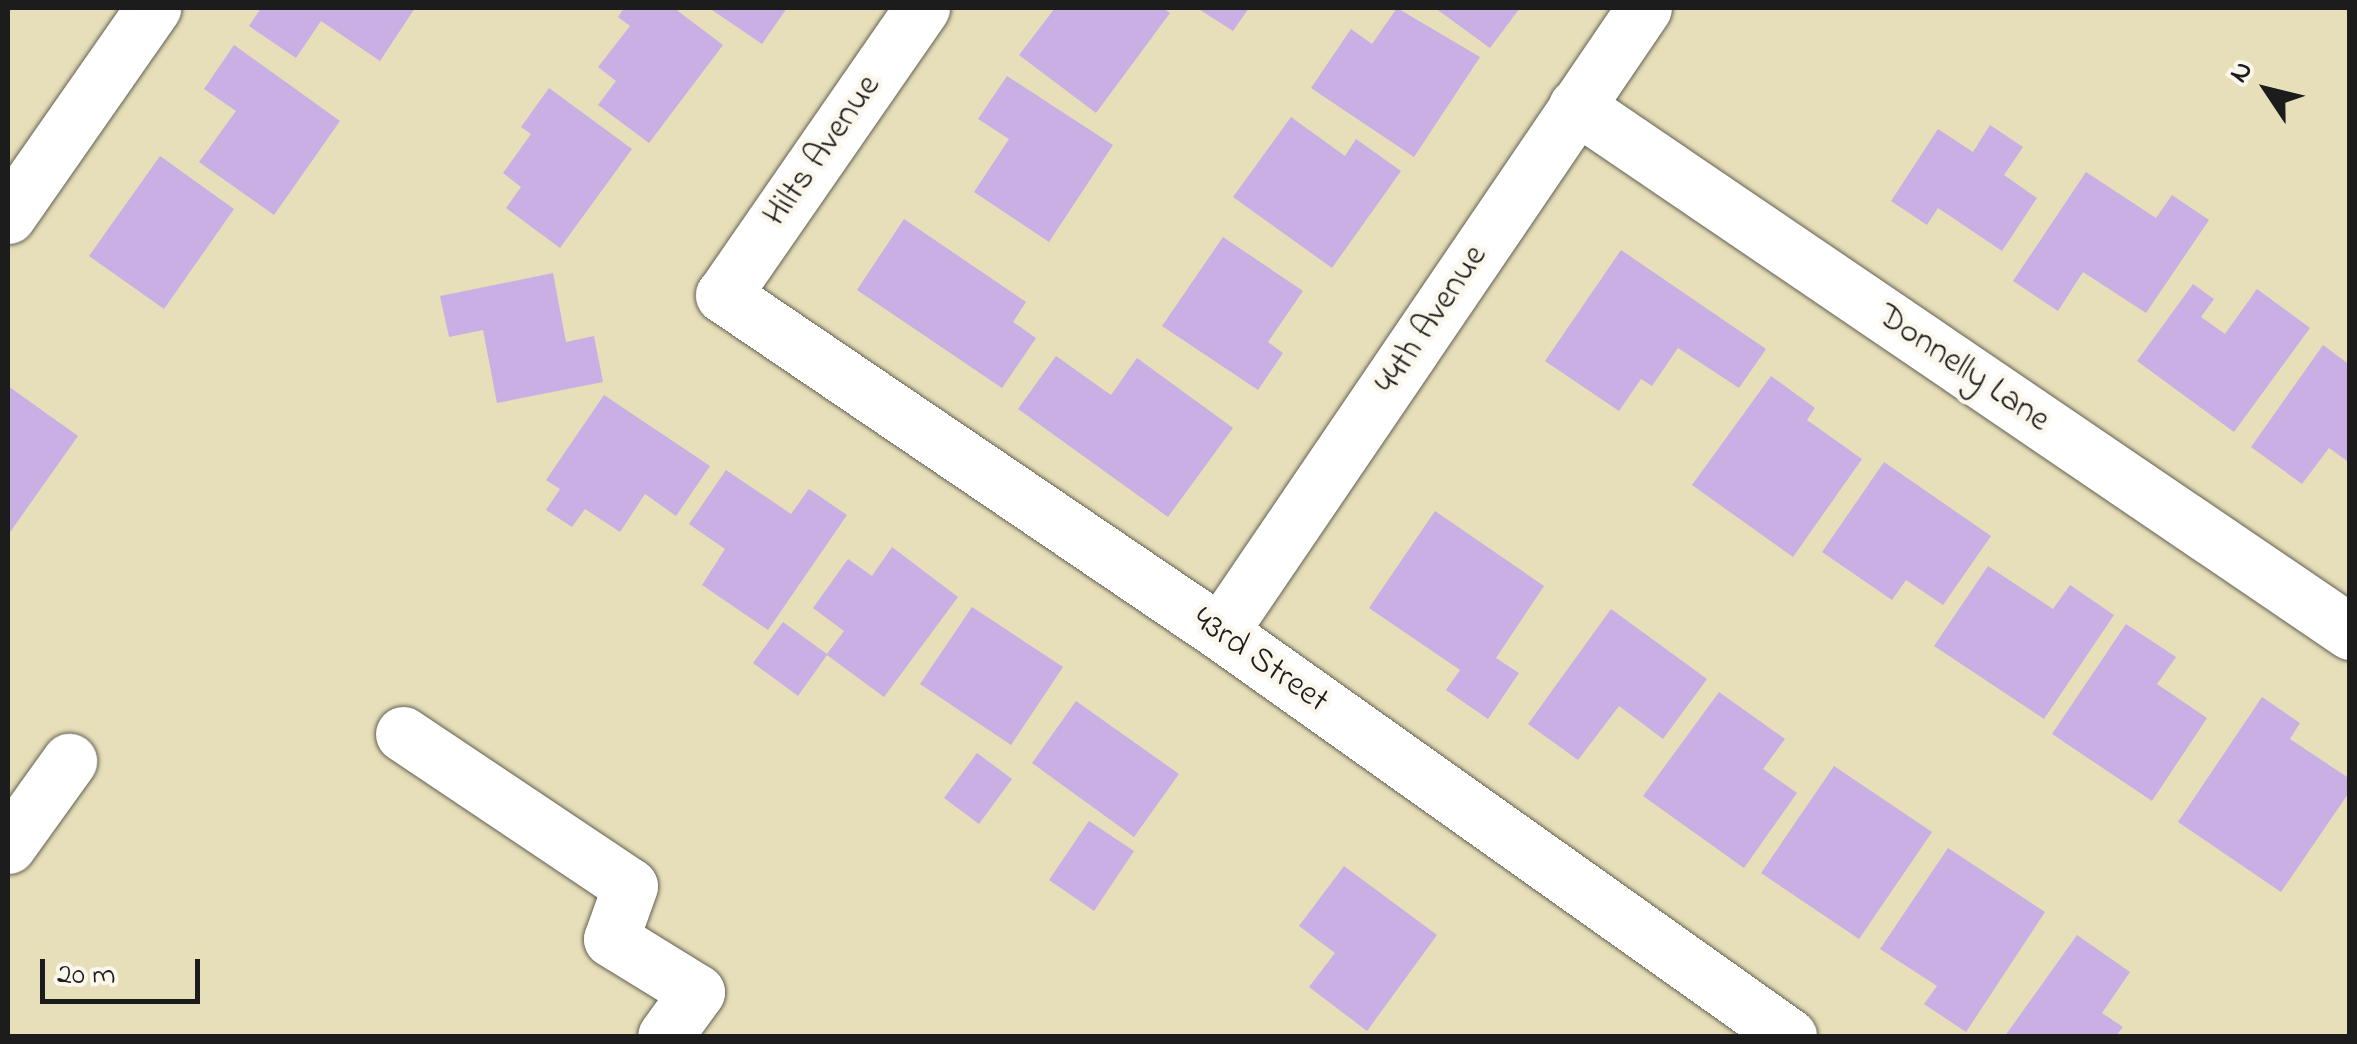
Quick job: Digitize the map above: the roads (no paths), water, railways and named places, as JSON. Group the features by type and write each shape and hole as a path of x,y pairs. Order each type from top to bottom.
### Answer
{"street":[{"path":"8,216 153,8"},
{"name":"Hilts Avenue","path":"723,296 922,8"},
{"name":"44th Avenue","path":"1220,632 1644,8"},
{"name":"Donnelly Lane","path":"1576,106 2350,632"},
{"name":"43rd Street","path":"723,296 1220,632 1789,1036"},
{"path":"403,734 630,886 611,939 696,992 665,1036"},
{"path":"8,846 69,761"}]}
